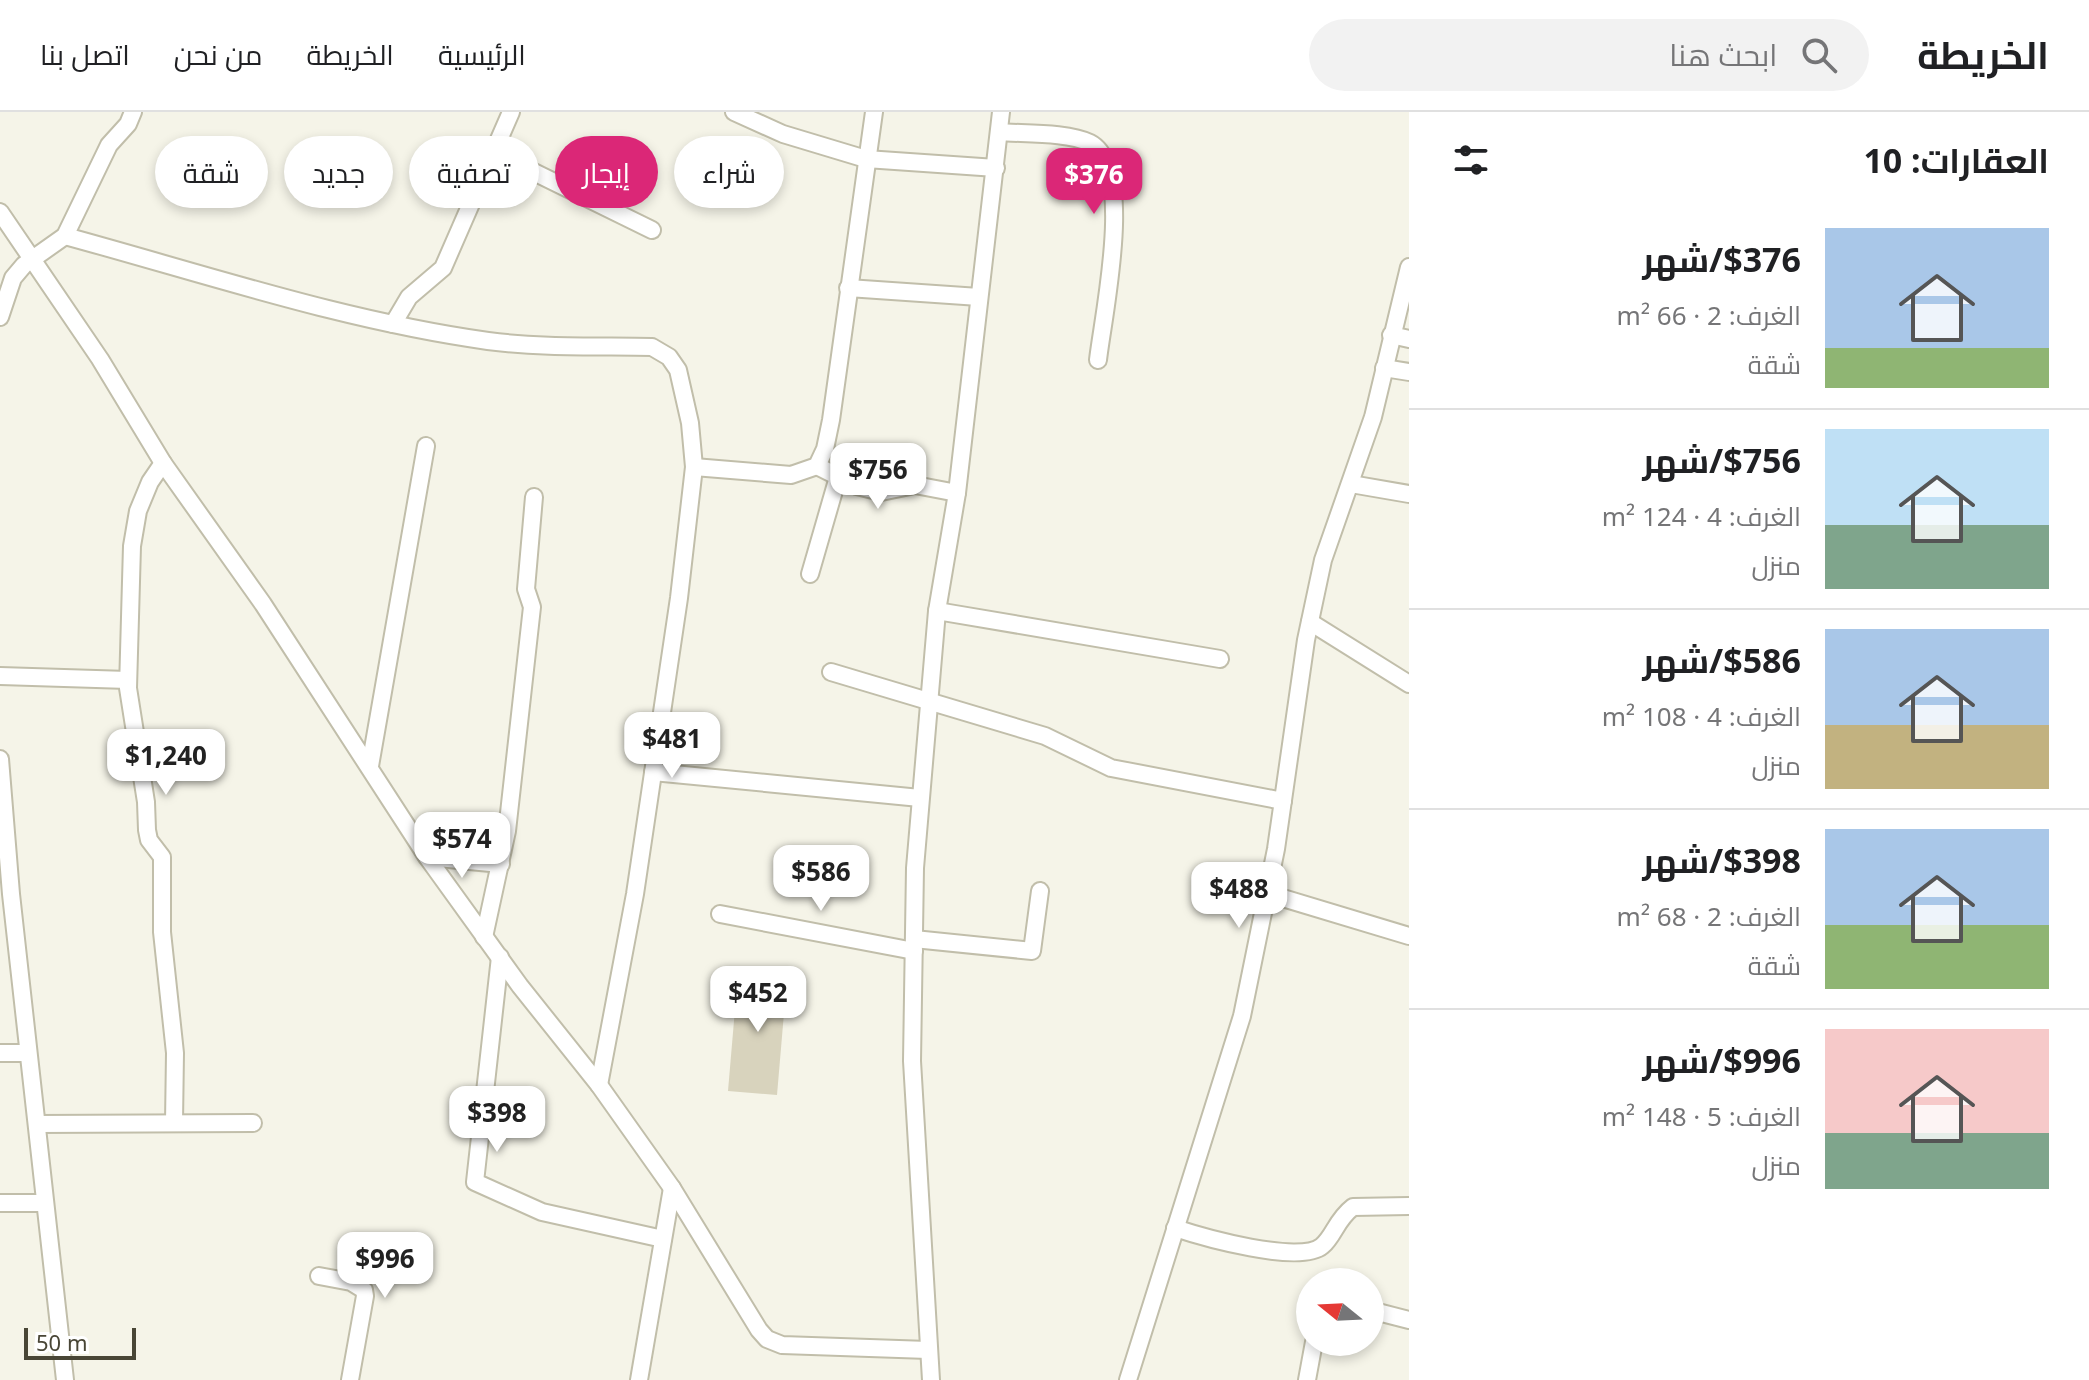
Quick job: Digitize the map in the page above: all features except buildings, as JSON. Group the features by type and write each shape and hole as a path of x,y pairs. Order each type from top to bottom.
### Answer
{"street":[{"path":"0,317 13,278 30,259 65,236 109,145 128,124 133,112"},
{"path":"500,136 511,112"},
{"path":"734,112 783,134 866,159 996,168"},
{"path":"817,466 829,435 874,112"},
{"path":"931,1380 912,1061 920,798 937,611 957,493 1001,112"},
{"path":"999,132 1079,139 1101,151 1113,174 1112,250 1098,360"},
{"path":"539,175 652,230"},
{"path":"393,324 409,297 443,268 469,208"},
{"path":"0,212 100,359 163,463 263,604 427,857 484,937 599,1085 672,1188 767,1339 782,1345 928,1350"},
{"path":"65,236 309,305 393,324 491,341 657,348 669,357 678,370 690,423 694,467 635,894 599,1085"},
{"path":"1128,1380 1242,1016 1283,801 1310,622 1323,560 1373,417 1409,267"},
{"path":"848,288 979,297"},
{"path":"1391,335 1409,339"},
{"path":"1384,368 1409,372"},
{"path":"370,766 426,446"},
{"path":"163,463 150,482 138,511 132,546 128,680 146,802 147,830 149,840 162,857 162,932 175,1053 174,1122"},
{"path":"694,467 791,475 817,466 881,492 915,485 957,493"},
{"path":"810,574 838,477"},
{"path":"1351,484 1409,494"},
{"path":"484,937 507,831 532,607 526,589 534,497"},
{"path":"937,611 1220,659"},
{"path":"1310,622 1409,684"},
{"path":"831,672 1045,736 1111,768 1283,801"},
{"path":"0,676 128,680"},
{"path":"0,759 28,1053 65,1380"},
{"path":"653,772 920,798"},
{"path":"427,857 501,864"},
{"path":"720,914 914,945 1032,951 1040,891"},
{"path":"1266,893 1409,936"},
{"path":"500,957 475,1182 542,1212 663,1239"},
{"path":"0,1053 28,1053"},
{"path":"37,1124 253,1123"},
{"path":"639,1380 672,1188"},
{"path":"0,1203 44,1203"},
{"path":"1175,1228 1242,1247 1273,1251 1314,1250 1322,1246 1336,1223 1353,1207 1409,1206"},
{"path":"319,1276 351,1282 364,1290 350,1380"},
{"path":"1384,1314 1409,1320"},
{"path":"1307,1380 1311,1356"}]}
